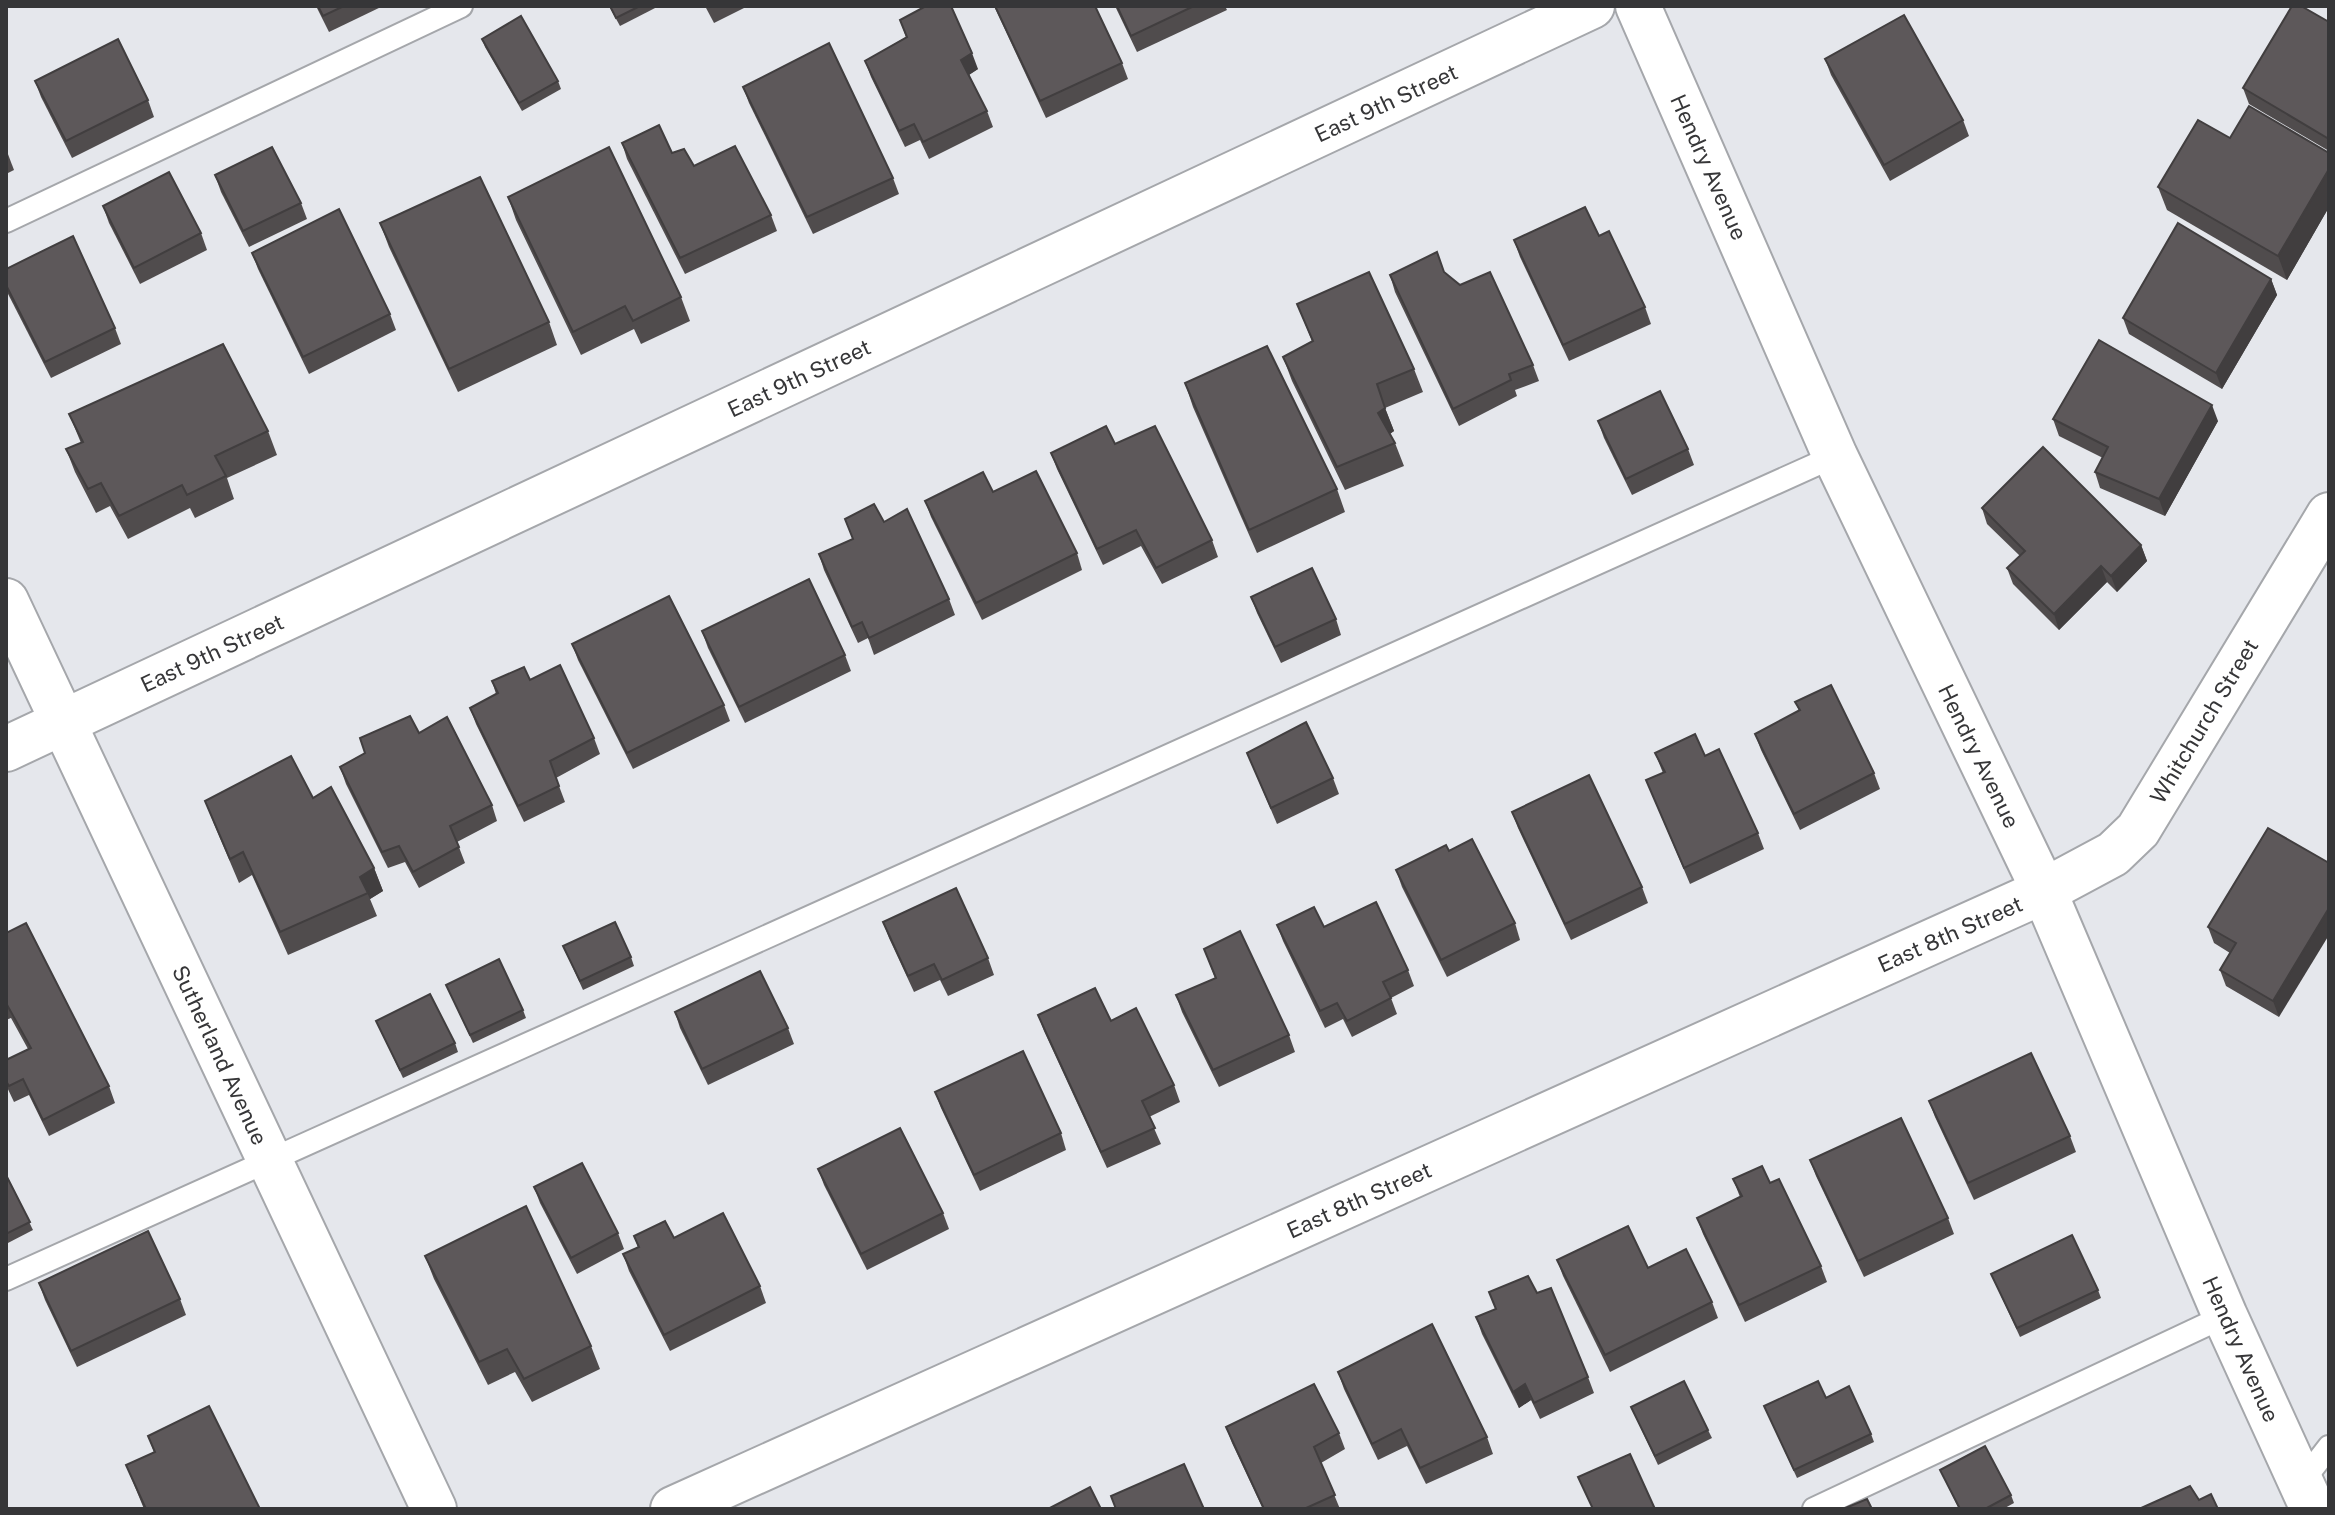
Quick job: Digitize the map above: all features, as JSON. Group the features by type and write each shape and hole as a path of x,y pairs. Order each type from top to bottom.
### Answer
{"street":[{"name":"East 9th Street","path":"6,749 1592,6"},
{"name":"Hendry Avenue","path":"1638,6 1835,456 2044,891 2225,1316 2307,1496"},
{"name":"Whitchurch Street","path":"2044,891 2113,854 2138,830 2329,515"},
{"name":"Sutherland Avenue","path":"6,601 434,1509"},
{"name":"East 8th Street","path":"673,1509 2044,891"}],"lane":[{"path":"6,221 461,6"},
{"path":"6,1279 1835,456"},
{"path":"1814,1509 2225,1316"},
{"path":"2307,1496 2329,1447"}],"building":[{"path":"318,6 344,6 323,16"},
{"path":"610,6 640,6 616,18"},
{"path":"926,6 951,6 972,53 961,60 987,111 923,142 914,124 899,131 865,61 907,37 900,20"},
{"path":"995,6 1095,6 1122,63 1040,101"},
{"path":"1117,6 1194,6 1131,36"},
{"path":"2292,6 2301,6 2329,22 2329,139 2243,88"},
{"path":"1904,15 1963,120 1884,165 1825,59"},
{"path":"521,16 558,81 519,103 482,39"},
{"path":"118,39 148,100 66,141 35,81"},
{"path":"829,43 893,178 807,217 743,87"},
{"path":"2249,106 2329,153 2329,169 2278,256 2158,187 2198,120 2230,138"},
{"path":"659,125 672,153 684,149 694,166 735,146 771,215 680,258 622,143"},
{"path":"272,147 301,203 243,231 215,175"},
{"path":"609,147 681,297 633,321 625,306 573,332 508,197"},
{"path":"169,172 201,233 134,268 103,206"},
{"path":"480,177 549,322 449,369 380,223"},
{"path":"1585,207 1599,236 1609,231 1645,307 1563,345 1514,240"},
{"path":"339,209 390,314 303,357 252,253"},
{"path":"2178,223 2271,279 2216,373 2123,318"},
{"path":"73,236 115,328 45,362 6,285 6,269"},
{"path":"1437,252 1444,272 1460,285 1490,272 1533,365 1509,374 1511,380 1453,409 1390,275"},
{"path":"1369,272 1414,369 1377,384 1385,408 1378,413 1395,443 1337,467 1283,357 1313,341 1297,304"},
{"path":"2099,340 2212,405 2159,499 2095,472 2108,447 2053,419"},
{"path":"223,344 268,431 215,456 226,476 187,495 182,485 119,516 101,483 88,489 66,449 83,442 69,414"},
{"path":"1267,346 1337,489 1249,530 1185,383"},
{"path":"1660,391 1688,449 1626,479 1598,421"},
{"path":"1106,426 1115,444 1155,426 1212,540 1156,568 1136,530 1097,549 1051,453"},
{"path":"2043,447 2141,545 2111,576 2101,566 2054,614 2007,568 2025,551 1982,508"},
{"path":"1036,471 1077,553 976,603 925,501 983,472 993,492"},
{"path":"874,504 884,522 907,509 949,599 869,638 862,622 852,627 819,554 853,539 845,519"},
{"path":"1312,568 1336,619 1275,647 1251,597"},
{"path":"809,579 845,655 739,707 702,631"},
{"path":"669,596 724,705 627,753 572,644"},
{"path":"560,665 594,738 550,761 559,786 518,806 470,708 498,693 492,681 524,667 530,680"},
{"path":"1831,685 1874,773 1794,814 1755,734 1800,710 1795,702"},
{"path":"410,716 419,733 447,717 492,805 450,826 459,847 413,872 399,846 382,852 340,767 365,753 360,738"},
{"path":"1306,722 1333,778 1271,808 1247,753"},
{"path":"1695,734 1705,756 1719,749 1758,833 1684,868 1646,780 1665,772 1655,753"},
{"path":"291,756 313,798 331,787 374,868 360,877 368,893 280,932 243,852 230,859 205,801"},
{"path":"1589,775 1642,887 1565,924 1512,812"},
{"path":"2268,828 2329,863 2329,908 2273,1001 2220,970 2236,943 2208,927"},
{"path":"1472,839 1515,923 1441,960 1396,870 1446,845 1449,851"},
{"path":"956,888 988,958 942,980 934,964 908,976 883,922"},
{"path":"1376,902 1408,970 1383,982 1391,998 1347,1021 1337,1003 1320,1011 1277,925 1314,907 1324,927"},
{"path":"615,922 631,957 580,981 563,946"},
{"path":"26,923 109,1086 43,1120 23,1079 9,1086 6,1081 6,1060 31,1048 6,1003 6,933"},
{"path":"1240,931 1289,1035 1213,1070 1176,995 1216,978 1204,949"},
{"path":"499,959 523,1010 470,1035 446,985"},
{"path":"760,971 788,1028 702,1069 675,1012"},
{"path":"1095,988 1111,1021 1136,1008 1174,1085 1142,1101 1155,1128 1101,1152 1038,1015"},
{"path":"430,994 455,1043 400,1070 376,1021"},
{"path":"1023,1051 1061,1133 974,1175 935,1092"},
{"path":"2031,1053 2070,1136 1968,1183 1929,1101"},
{"path":"1901,1118 1948,1218 1858,1261 1810,1160"},
{"path":"900,1128 943,1213 861,1254 818,1169"},
{"path":"582,1163 618,1233 571,1258 534,1187"},
{"path":"1762,1166 1770,1183 1779,1179 1821,1266 1739,1305 1697,1218 1742,1196 1733,1179"},
{"path":"6,1175 30,1222 6,1234"},
{"path":"526,1206 591,1346 524,1379 507,1349 479,1362 425,1256"},
{"path":"723,1213 760,1286 664,1335 623,1254 639,1247 634,1236 665,1221 674,1238"},
{"path":"1628,1226 1648,1268 1686,1249 1712,1302 1605,1355 1557,1260"},
{"path":"148,1231 180,1299 71,1351 39,1283"},
{"path":"2072,1235 2098,1290 2017,1328 1991,1274"},
{"path":"1528,1276 1537,1293 1551,1288 1588,1377 1534,1403 1525,1384 1513,1392 1476,1317 1496,1309 1489,1292"},
{"path":"1432,1324 1487,1437 1420,1468 1401,1429 1372,1444 1338,1372"},
{"path":"1684,1381 1708,1430 1655,1456 1631,1407"},
{"path":"1818,1381 1826,1398 1849,1386 1871,1434 1794,1470 1764,1406"},
{"path":"1314,1384 1339,1433 1314,1447 1335,1495 1304,1509 1264,1509 1226,1427"},
{"path":"209,1406 260,1509 146,1509 126,1465 155,1452 148,1436"},
{"path":"1985,1446 2011,1495 1985,1509 1960,1509 1940,1470"},
{"path":"1630,1454 1655,1509 1593,1509 1578,1477"},
{"path":"1184,1464 1204,1509 1116,1509 1111,1496"},
{"path":"2190,1486 2199,1500 2211,1494 2218,1509 2139,1509"},
{"path":"1090,1487 1101,1509 1048,1509"},
{"path":"1867,1499 1872,1509 1843,1509"}]}
